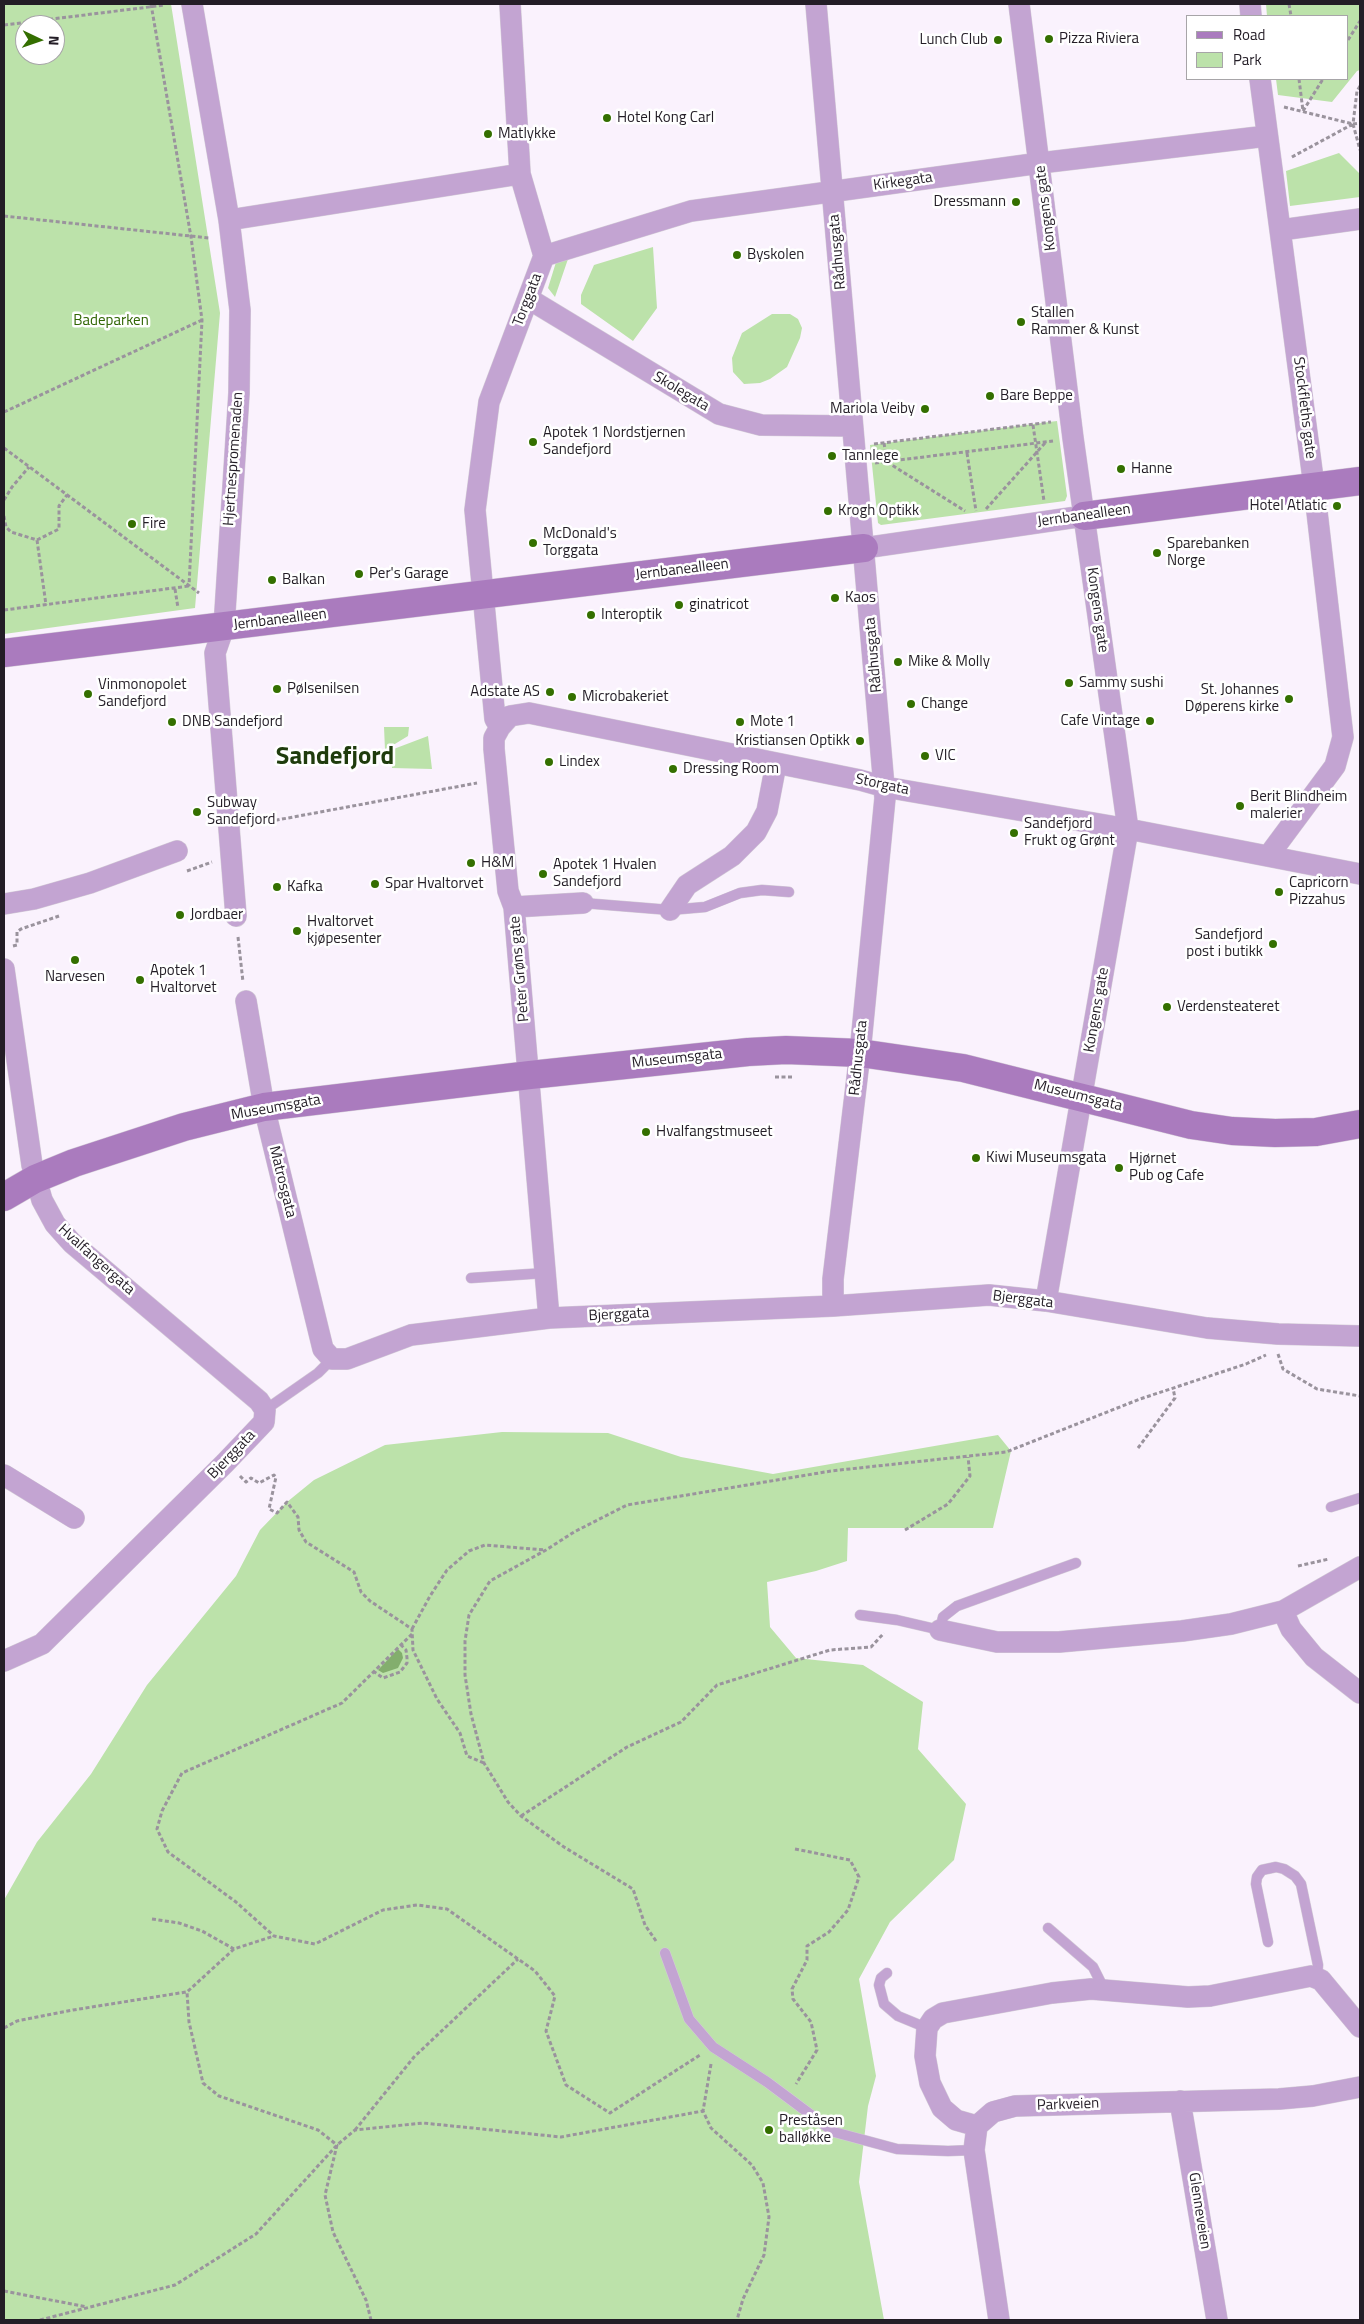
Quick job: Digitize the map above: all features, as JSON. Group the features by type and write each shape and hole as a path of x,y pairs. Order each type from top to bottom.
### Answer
{"street":[{"name":"Hjertnespromenaden","path":"192,4 229,220 240,310 239,393 224,627 215,653 236,916"},
{"name":"Torggata","path":"483,594 475,510 489,402 544,256 520,174 510,4"},
{"name":"Rådhusgata","path":"816,4 885,787 860,1053 833,1279 833,1306"},
{"name":"Kongens gate","path":"1019,4 1071,420 1128,829 1083,1097 1046,1301"},
{"name":"Stockfleths gate","path":"1260,80 1314,486 1343,737 1335,766 1269,856"},
{"name":"Kirkegata","path":"544,256 691,212 1040,163 1267,136"},
{"path":"229,220 520,174"},
{"path":"1281,230 1360,219"},
{"name":"Skolegata","path":"529,299 720,414 761,425 852,426"},
{"name":"Jernbanealleen","path":"4,653 864,548 1084,516 1360,481"},
{"name":"Peter Grøns gate","path":"483,594 495,719 500,727 494,738 494,749 508,892 514,908 530,1075 549,1318"},
{"name":"Storgata","path":"500,727 510,716 529,713 860,780 885,787 1128,829 1360,874"},
{"path":"670,910 687,885 732,856 756,832 767,811 776,764"},
{"path":"4,904 34,899 90,883 177,851"},
{"path":"514,908 583,903"},
{"name":"Hvalfangergata","path":"4,969 27,1137 35,1179 42,1200 55,1224 72,1243 259,1401 264,1410"},
{"name":"Matrosgata","path":"246,1001 264,1107 323,1349 332,1358"},
{"name":"Museumsgata","path":"4,1197 35,1179 74,1163 184,1126 264,1107 530,1075 748,1052 786,1050 860,1053 963,1068 1191,1125 1232,1131 1316,1132 1360,1124"},
{"name":"Bjerggata","path":"332,1358 347,1359 411,1335 549,1318 833,1306 989,1296 1046,1301 1207,1328 1278,1334 1360,1336"},
{"name":"Bjerggata","path":"10,1651 42,1644 264,1422 264,1410"},
{"path":"4,1475 74,1518"},
{"path":"940,1630 997,1642 1058,1642 1182,1631 1231,1624 1283,1611 1360,1567"},
{"path":"1283,1611 1291,1629 1314,1657 1360,1693"},
{"path":"999,2320 974,2150 977,2126 956,2120 942,2108 930,2083 925,2056 927,2028 933,2019 943,2013 1052,1993 1104,1989 1188,1997 1210,1996 1311,1976 1316,1977 1326,1985 1360,2027"},
{"name":"Parkveien","path":"977,2126 993,2112 1016,2106 1313,2096 1360,2087"},
{"name":"Glenneveien","path":"1180,2101 1217,2320"}],"lane":[{"path":"583,903 670,910 705,906 740,893 762,890 790,892"},
{"path":"471,1278 546,1273"},
{"path":"264,1410 318,1372 332,1358"},
{"path":"1330,1507 1360,1498"},
{"path":"860,1615 897,1620 940,1630 943,1617 957,1606 1076,1564"},
{"path":"1268,1942 1256,1884 1257,1876 1262,1870 1276,1867 1284,1869 1295,1876 1301,1884 1318,1964 1316,1977"},
{"path":"1048,1928 1093,1967 1104,1989"},
{"path":"665,1953 689,2019 713,2046 834,2132 897,2149 974,2150"},
{"path":"887,1973 881,1978 879,1985 884,2004 898,2016 927,2028"}],"path":[{"path":"4,25 152,4 165,5"},
{"path":"152,4 191,237 202,320 189,586"},
{"path":"1349,38 1360,20"},
{"path":"1299,80 1303,111"},
{"path":"1303,111 1322,80"},
{"path":"1360,86 1353,124 1360,150"},
{"path":"1284,107 1353,124"},
{"path":"1290,158 1353,124 1360,123"},
{"path":"4,216 209,238"},
{"path":"4,412 202,320"},
{"path":"870,445 1071,420"},
{"path":"1033,425 1045,504"},
{"path":"984,512 1046,442"},
{"path":"884,443 886,462"},
{"path":"872,464 1036,444"},
{"path":"4,448 199,592"},
{"path":"967,453 976,512"},
{"path":"886,462 969,514"},
{"path":"4,500 12,486 29,467"},
{"path":"4,516 6,527 11,532 37,540 59,530 59,506 67,495"},
{"path":"37,540 46,605"},
{"path":"4,610 189,586"},
{"path":"175,589 178,608"},
{"path":"249,825 486,781"},
{"path":"236,916 246,1001"},
{"path":"1277,1350 1283,1369 1317,1390 1360,1396"},
{"path":"665,1953 645,1925 633,1888 564,1847 521,1816 508,1802 484,1763 471,1714 466,1675 465,1641 469,1615 490,1581 574,1532 627,1505 831,1471 1006,1452 1173,1388 1246,1364 1269,1353"},
{"path":"1138,1448 1175,1398 1173,1388"},
{"path":"905,1530 948,1504 970,1476 968,1456"},
{"path":"225,1463 246,1482 252,1478 259,1483 276,1477 269,1509 278,1514 287,1502 298,1516 299,1530 306,1542 354,1572 361,1592 370,1601 412,1629"},
{"path":"484,1763 466,1756 460,1733 437,1699 413,1650 412,1629 447,1570 470,1551 485,1545 546,1550"},
{"path":"1298,1566 1333,1558"},
{"path":"521,1816 627,1747 681,1722 718,1685 830,1650 871,1647 897,1620"},
{"path":"274,1936 236,1902 168,1852 158,1828 162,1811 182,1773 342,1703 412,1634"},
{"path":"373,1671 383,1678 400,1672 407,1663 406,1650 401,1645"},
{"path":"788,2098 817,2050 811,2022 792,1999 792,1989 807,1960 807,1946 829,1932 848,1910 859,1877 850,1860 795,1849"},
{"path":"4,2028 17,2022 73,2010 187,1992 234,1949 274,1936 315,1944 383,1910 417,1905 447,1909 535,1971 555,1996 546,2031 566,2085 610,2113 713,2046"},
{"path":"152,1919 179,1923 202,1930 234,1949"},
{"path":"40,2320 175,2285 256,2234 337,2145 355,2130 414,2057 518,1959"},
{"path":"187,1992 189,2022 204,2083 219,2096 318,2130 337,2145"},
{"path":"713,2046 703,2111 710,2128 752,2165 763,2183 770,2217 764,2255 743,2299 737,2320"},
{"path":"355,2130 423,2123 561,2137 703,2111"},
{"path":"337,2145 325,2195 333,2232 366,2300 370,2320"},
{"path":"4,2291 90,2307"}],"green space":[{"name":"Badeparken","path":"4,4 171,4 220,313 195,608 4,634"},
{"path":"1266,4 1360,4 1360,70 1357,71 1332,102 1278,95 1276,80 1349,80 1349,15 1267,15"},
{"path":"1339,153 1360,174 1360,197 1290,206 1286,171"},
{"path":"653,247 657,308 633,341 581,304 581,295 594,265"},
{"path":"557,259 568,259 555,297 548,288"},
{"path":"772,314 790,314 798,319 802,328 800,338 787,367 770,379 760,383 744,384 733,372 732,358 742,333"},
{"path":"1057,421 1067,496 1065,501 881,525 878,523 870,445"},
{"path":"384,727 409,727 408,736 385,750"},
{"path":"428,736 432,769 392,768 391,750"},
{"path":"502,1432 608,1433 681,1457 773,1474 998,1435 1011,1451 993,1528 848,1528 847,1561 816,1571 767,1582 770,1627 796,1658 863,1665 923,1702 918,1749 966,1804 954,1860 890,1922 859,1979 876,2076 868,2106 859,2182 884,2320 4,2320 4,1900 37,1842 91,1774 147,1685 236,1576 260,1530 287,1502 314,1480 385,1445"}],"shaded area":[{"path":"398,1649 402,1653 403,1658 398,1668 383,1673 378,1670"}],"place":[{"name":"Pizza Riviera","path":"1049,39"},
{"name":"Lunch Club","path":"998,40"},
{"name":"Hotel Kong Carl","path":"607,118"},
{"name":"Matlykke","path":"488,134"},
{"name":"Dressmann","path":"1016,202"},
{"name":"Byskolen","path":"737,255"},
{"name":"Stallen Rammer & Kunst","path":"1021,322"},
{"name":"Bare Beppe","path":"990,396"},
{"name":"Mariola Veiby","path":"925,409"},
{"name":"Apotek 1 Nordstjernen Sandefjord","path":"533,442"},
{"name":"Tannlege","path":"832,456"},
{"name":"Hanne","path":"1121,469"},
{"name":"Hotel Atlatic","path":"1337,506"},
{"name":"Krogh Optikk","path":"828,511"},
{"name":"Fire","path":"132,524"},
{"name":"McDonald's Torggata","path":"533,543"},
{"name":"Sparebanken Norge","path":"1157,553"},
{"name":"Per's Garage","path":"359,574"},
{"name":"Balkan","path":"272,580"},
{"name":"Kaos","path":"835,598"},
{"name":"ginatricot","path":"679,605"},
{"name":"Interoptik","path":"591,615"},
{"name":"Mike & Molly","path":"898,662"},
{"name":"Sammy sushi","path":"1069,683"},
{"name":"Pølsenilsen","path":"277,689"},
{"name":"Adstate AS","path":"550,692"},
{"name":"Vinmonopolet Sandefjord","path":"88,694"},
{"name":"Microbakeriet","path":"572,697"},
{"name":"St. Johannes Døperens kirke","path":"1289,699"},
{"name":"Change","path":"911,704"},
{"name":"Cafe Vintage","path":"1150,721"},
{"name":"DNB Sandefjord","path":"172,722"},
{"name":"Mote 1","path":"740,722"},
{"name":"Kristiansen Optikk","path":"860,741"},
{"name":"VIC","path":"925,756"},
{"name":"Lindex","path":"549,762"},
{"name":"Dressing Room","path":"673,769"},
{"name":"Berit Blindheim malerier","path":"1240,806"},
{"name":"Subway Sandefjord","path":"197,812"},
{"name":"Sandefjord Frukt og Grønt","path":"1014,833"},
{"name":"H&M","path":"471,863"},
{"name":"Apotek 1 Hvalen Sandefjord","path":"543,874"},
{"name":"Spar Hvaltorvet","path":"375,884"},
{"name":"Kafka","path":"277,887"},
{"name":"Capricorn Pizzahus","path":"1279,892"},
{"name":"Jordbaer","path":"180,915"},
{"name":"Hvaltorvet kjøpesenter","path":"297,931"},
{"name":"Sandefjord post i butikk","path":"1273,944"},
{"name":"Narvesen","path":"75,960"},
{"name":"Apotek 1 Hvaltorvet","path":"140,980"},
{"name":"Verdensteateret","path":"1167,1007"},
{"name":"Hvalfangstmuseet","path":"646,1132"},
{"name":"Kiwi Museumsgata","path":"976,1158"},
{"name":"Hjørnet Pub og Cafe","path":"1119,1168"},
{"name":"Preståsen balløkke","path":"769,2130"}],"district":[{"name":"Sandefjord","path":"335,758"}]}
